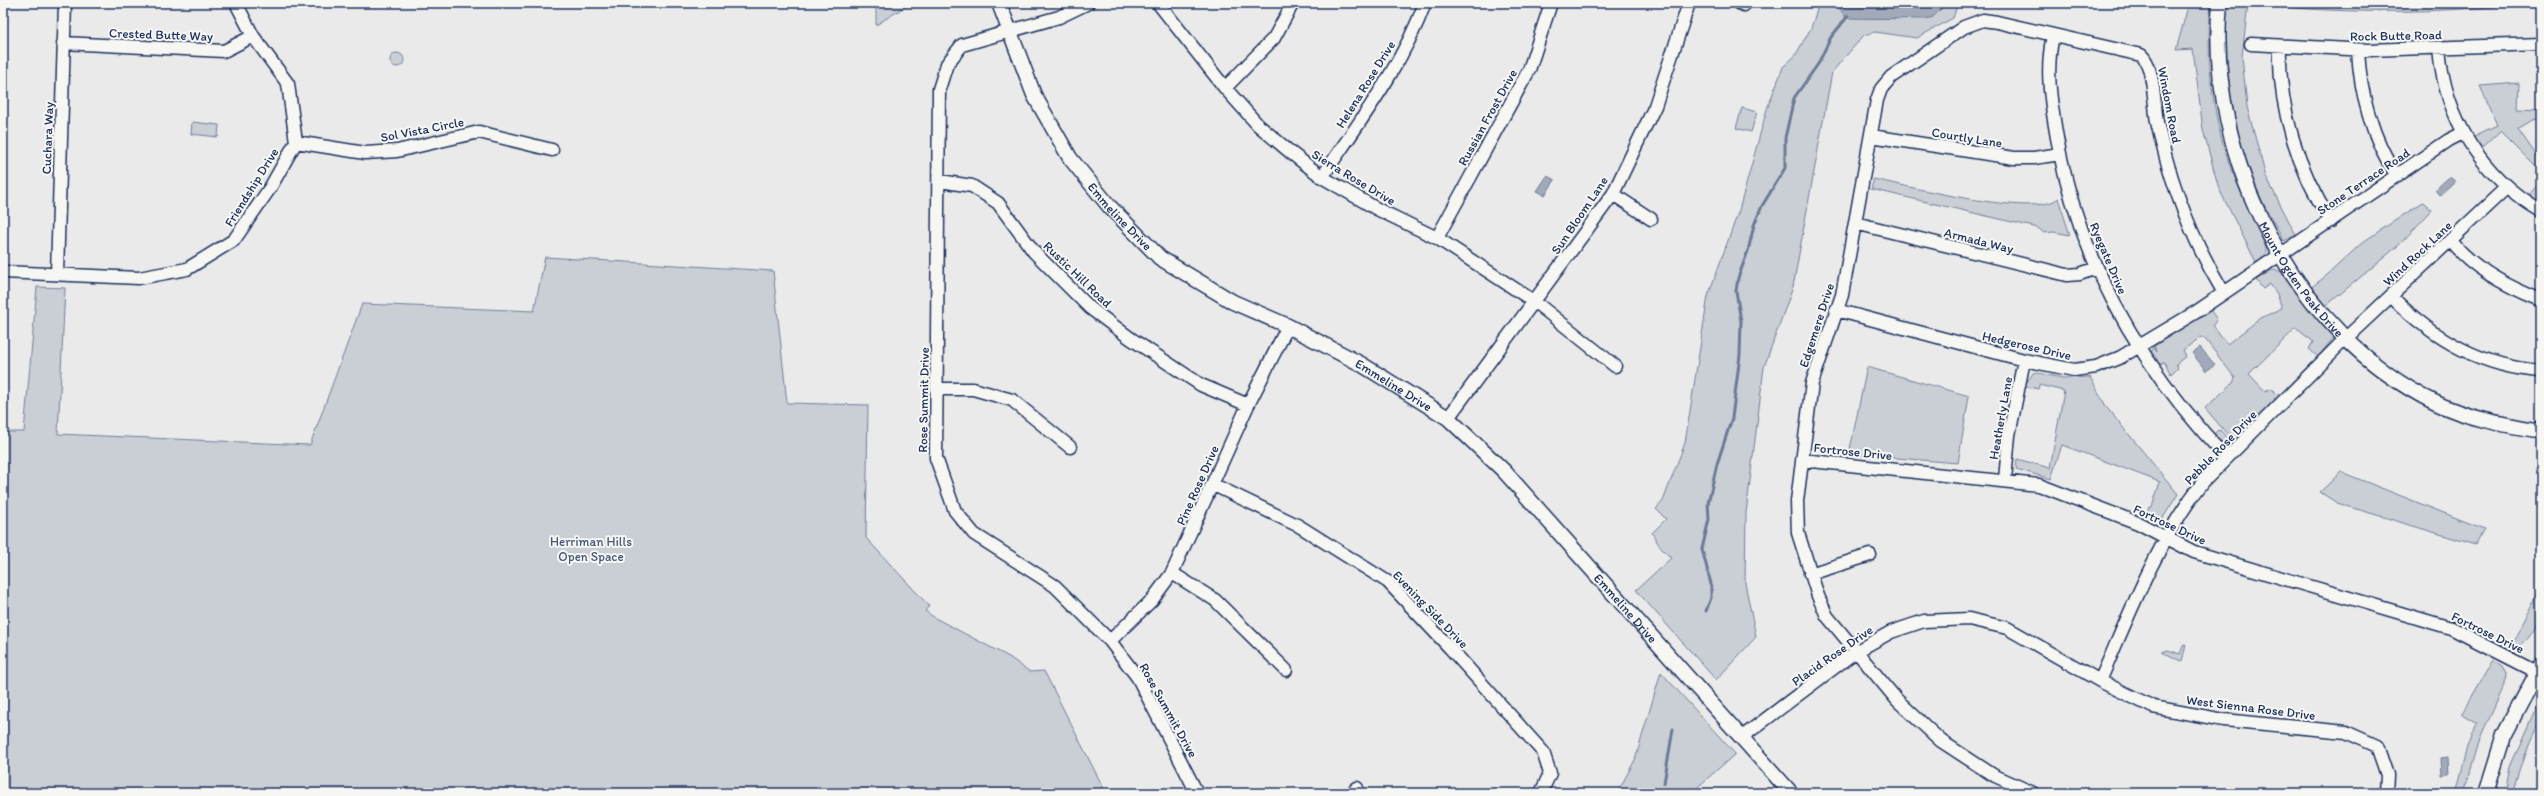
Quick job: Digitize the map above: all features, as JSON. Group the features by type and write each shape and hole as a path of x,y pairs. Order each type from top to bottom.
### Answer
{"street":[{"name":"Cuchara Way","path":"56,274 65,3"},
{"name":"Friendship Drive","path":"3,272 139,278 187,269 234,240 270,188 296,142 288,84 254,36 236,3"},
{"name":"Emmeline Drive","path":"999,3 1034,95 1070,158 1109,206 1160,258 1233,302 1288,326 1362,364 1448,418 1504,470 1791,793"},
{"name":"Rose Summit Drive","path":"1088,3 1059,17 1008,30 962,45 947,64 939,89 940,181 936,458 955,512 974,534 1055,586 1110,641 1138,678 1198,793"},
{"name":"Sierra Rose Drive","path":"1158,3 1225,88 1258,125 1322,177 1377,209 1437,238 1535,302 1615,366"},
{"path":"1225,88 1274,38 1293,3"},
{"name":"Helena Rose Drive","path":"1322,177 1387,81 1410,39 1425,3"},
{"name":"Russian Frost Drive","path":"1437,238 1529,70 1551,3"},
{"name":"Sun Bloom Lane","path":"1448,418 1535,302 1613,194 1655,106 1689,3"},
{"name":"Mount Ogden Peak Drive","path":"2220,3 2218,61 2227,123 2247,187 2281,255 2307,292 2346,338 2398,381 2437,404 2480,419 2541,432"},
{"name":"Windom Road","path":"1979,21 1992,21 2053,36 2134,52 2146,60 2149,69 2160,136 2174,185 2193,233 2224,293"},
{"name":"Edgemere Drive","path":"1979,21 1964,27 1888,81 1879,95 1842,295 1812,383 1802,460 1797,522 1810,574 1823,610 1855,652 1897,700 1941,741 1993,775 2033,793"},
{"name":"Crested Butte Way","path":"64,43 224,51 254,36"},
{"name":"Ryegate Drive","path":"2053,36 2048,57 2048,81 2060,154 2076,215 2096,268 2115,306 2139,347 2179,405 2226,458"},
{"name":"Rock Butte Road","path":"2251,44 2280,47 2358,50 2439,48 2518,43 2541,44"},
{"path":"2280,47 2281,78 2291,132 2305,171 2331,221"},
{"path":"2439,48 2443,79 2463,133 2487,167 2507,187 2541,211"},
{"path":"2358,50 2361,81 2367,109 2378,139 2397,176"},
{"name":"Sol Vista Circle","path":"296,142 365,153 397,151 479,132 552,150"},
{"name":"Stone Terrace Road","path":"2281,255 2463,133"},
{"name":"Courtly Lane","path":"1871,136 2014,158 2034,158 2060,154"},
{"name":"Rustic Hill Road","path":"940,181 972,186 998,203 1034,252 1090,308 1130,338 1201,385 1248,405"},
{"name":"Wind Rock Lane","path":"2346,338 2507,187"},
{"path":"1613,194 1651,219"},
{"name":"Armada Way","path":"1855,223 2066,275 2080,274 2096,268"},
{"path":"2451,241 2462,254 2482,269 2510,286 2541,300"},
{"name":"Hedgerose Drive","path":"1836,310 2024,360 2067,370 2082,370 2113,362 2139,347 2281,255"},
{"path":"2391,296 2421,323 2468,352 2502,366 2541,371"},
{"name":"Pine Rose Drive","path":"1110,641 1152,600 1172,573 1214,484 1248,405 1288,326"},
{"name":"Pebble Rose Drive","path":"2100,682 2166,538 2193,494 2226,458 2346,338"},
{"name":"Heatherly Lane","path":"2004,480 2009,435 2024,360"},
{"path":"937,389 973,389 1012,400 1070,447"},
{"name":"Fortrose Drive","path":"1802,460 2004,480 2039,485 2138,523 2194,552 2451,628 2539,668"},
{"name":"Evening Side Drive","path":"1214,484 1299,526 1388,582 1450,648 1543,752 1550,773 1541,793"},
{"path":"1810,574 1870,555"},
{"path":"1172,573 1214,600 1286,670"},
{"name":"Placid Rose Drive","path":"1742,737 1855,652 1890,632 1924,621 1969,619 2007,628 2100,682"},
{"path":"2486,793 2504,735 2539,668"},
{"name":"West Sienna Rose Drive","path":"2100,682 2153,707 2224,720 2346,732 2377,746 2387,775 2386,793"}],"green space":[{"path":"876,3 911,3 876,25"},
{"path":"1816,3 1958,3 1953,18 1917,38 1875,32 1864,35 1832,72 1793,287 1764,367 1746,513 1745,583 1756,637 1716,680 1636,590 1671,558 1661,548 1652,533 1666,519 1656,509 1663,501 1685,443 1708,296 1739,210 1767,109 1783,67 1795,56 1811,28 1817,10"},
{"path":"2189,3 2211,3 2209,40 2211,78 2216,115 2229,163 2266,247 2266,254 2257,264 2219,189 2203,130 2193,49 2176,50"},
{"path":"2227,3 2531,3 2495,7 2425,11 2319,10 2248,4 2242,57 2247,107 2266,177 2296,235 2284,241 2259,194 2240,142 2228,74 2226,27"},
{"path":"397,53 402,55 404,60 402,65 397,67 392,65 390,60 392,55"},
{"path":"2519,83 2518,109 2541,110 2541,118 2535,119 2518,129 2541,162 2541,172 2500,131 2480,150 2472,137 2497,125 2480,86"},
{"path":"1742,108 1757,112 1751,132 1736,128"},
{"path":"192,122 219,125 218,137 191,134"},
{"path":"1874,179 1941,194 2000,203 2026,205 2046,204 2058,198 2070,235 2054,232 2044,233 2038,228 1871,189"},
{"path":"2541,180 2541,205 2527,196"},
{"path":"2423,202 2432,210 2399,245 2315,315 2334,337 2318,357 2309,349 2313,342 2296,328 2249,374 2265,391 2271,388 2279,396 2233,441 2205,408 2233,383 2235,378 2205,339 2201,337 2183,350 2186,356 2176,364 2178,367 2171,374 2164,362 2158,366 2149,356 2154,347 2157,352 2154,346 2210,310 2217,319 2213,325 2227,344 2261,318 2282,308 2277,294 2270,284 2263,289 2256,280 2272,270 2280,271 2300,296 2326,276 2363,242"},
{"name":"Herriman Hills Open Space","path":"545,257 773,271 787,403 868,405 866,538 929,606 925,611 935,618 1009,657 1030,672 1044,671 1106,793 3,793 3,432 24,432 37,287 65,288 58,434 310,445 362,304 534,311"},
{"path":"1867,367 1969,396 1958,463 1849,454"},
{"path":"2034,372 2063,378 2090,377 2107,408 2178,494 2161,521 2147,513 2149,507 2152,507 2160,482 2062,445 2051,479 2016,469 2017,459 2050,468 2064,391 2039,385 2038,389 2024,386"},
{"path":"2219,429 2231,442 2222,445 2214,439 2214,434"},
{"path":"2341,472 2484,529 2476,545 2337,503 2320,492"},
{"path":"2541,588 2542,611 2537,626 2525,642 2520,646 2509,649"},
{"path":"2186,645 2182,661 2162,652 2168,650 2180,654 2183,646"},
{"path":"2493,660 2502,666 2506,673 2505,684 2480,739 2464,793 2456,793 2468,747 2477,723 2462,714"},
{"path":"1661,672 1735,754 1691,793 1617,793 1635,760"},
{"path":"2541,696 2541,716 2528,744 2512,793 2505,793 2510,767"}],"water":[{"path":"1839,3 1947,3 1933,17 1926,19 1846,18 1840,9"},
{"path":"1547,176 1555,180 1545,195 1537,191"},
{"path":"2450,176 2455,182 2440,196 2435,190"},
{"path":"2200,347 2215,365 2206,371 2192,353"},
{"path":"2448,757 2449,774 2442,775 2441,758"}],"waterway":[{"path":"1706,611 1711,598 1711,584 1702,549 1709,519 1708,503 1717,464 1732,418 1740,355 1741,321 1736,291 1738,278 1748,251 1754,225 1762,206 1785,168 1785,138 1794,98 1818,64 1831,37 1848,16"},
{"path":"1664,783 1673,729"}]}
